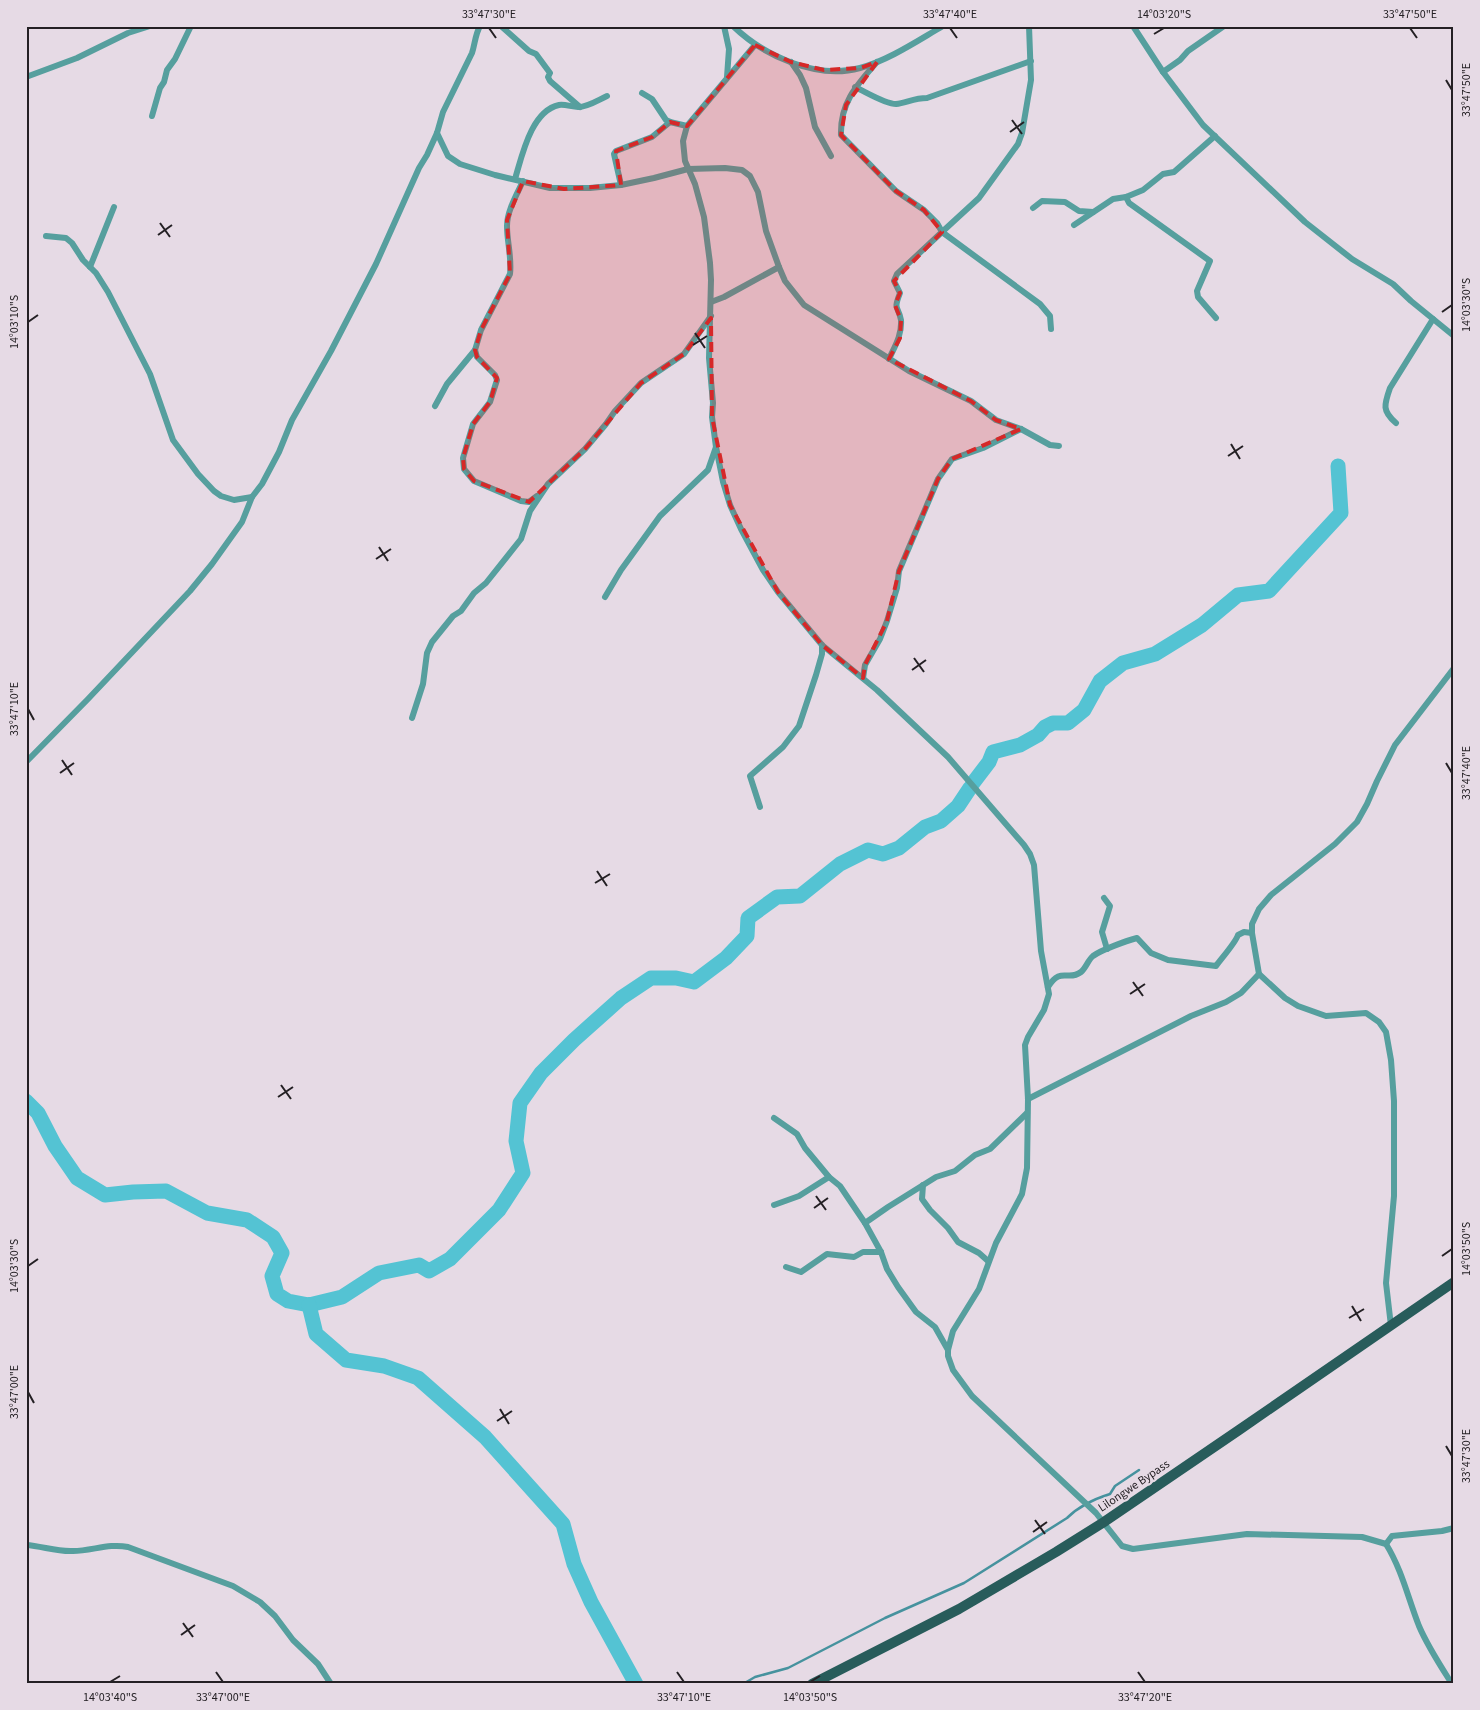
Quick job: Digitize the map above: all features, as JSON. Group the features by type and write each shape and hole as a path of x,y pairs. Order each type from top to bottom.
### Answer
{"main road":[{"name":"Lilongwe Bypass","path":"812,1684 958,1609 1104,1522 1454,1282"}],"street":[{"path":"26,78 77,58 128,33 150,26"},
{"path":"152,116 167,70 175,59 191,26"},
{"path":"26,762 88,700 190,591 242,522 252,497 262,484 279,452 292,420 331,351 376,264 419,168 428,155 437,134 442,112 472,54 475,36 480,26"},
{"path":"500,26 529,51 536,54 550,73 548,78 550,81 580,107"},
{"path":"724,26 729,48 727,77"},
{"path":"733,26 755,45 791,62 824,70 843,71 877,62 943,26"},
{"path":"889,359 900,338 900,320 895,305 900,293 894,281 897,274 979,198 1018,144 1022,133 1030,80 1030,26"},
{"path":"1133,26 1163,72 1203,125 1305,222 1357,263 1393,284 1454,336"},
{"path":"1163,72 1180,60 1188,51 1224,26"},
{"path":"755,45 686,126 682,141 685,161 695,184 704,217 710,263 711,316 709,358 713,403 712,417 723,482 730,505 750,548 778,592 822,646 877,690 948,757 1030,854 1034,865 1041,951 1049,994 1047,1002 1025,1045 1028,1099 1027,1168 1022,1194 988,1261 979,1289 953,1331 948,1356 954,1370 972,1396 1084,1501 1104,1522 1122,1546 1133,1550 1247,1534 1362,1537 1386,1544 1397,1561 1413,1609 1429,1648 1452,1684"},
{"path":"855,87 890,104 898,104 916,98 927,98 1031,61"},
{"path":"791,62 806,88 815,127 831,156"},
{"path":"877,62 855,87 846,105 841,121 841,135 896,191 924,210 937,223 942,232 1040,304 1050,316 1051,329"},
{"path":"642,94 652,99 666,120 686,126"},
{"path":"515,179 529,133 544,112 559,105 587,106 607,96"},
{"path":"621,185 614,154 616,151 652,136 670,122"},
{"path":"437,134 448,156 453,160 479,170 550,188 564,189 621,185 688,169 725,168 742,170 750,176 758,192 766,231 784,281 804,306 909,371 971,401 996,420 1022,429 1050,445 1059,446"},
{"path":"1074,225 1113,199 1143,190 1163,174 1174,172 1215,136"},
{"path":"434,406 447,384 475,350 481,330 510,274 507,220 523,180"},
{"path":"1126,196 1130,203 1210,262 1197,291 1198,297 1216,318"},
{"path":"1032,208 1042,201 1050,201 1065,202 1079,211 1094,211"},
{"path":"90,266 114,207"},
{"path":"46,236 66,238 101,280 150,374 173,440 198,474 222,496 234,500 252,497"},
{"path":"711,302 724,297 779,267"},
{"path":"475,350 477,357 495,375 497,380 490,402 473,424 463,458 464,469 474,481 521,502 529,502 586,449 615,410 641,383 684,354 711,316"},
{"path":"1396,424 1387,415 1385,407 1386,397 1433,319"},
{"path":"863,678 865,665 880,640 887,621 899,571 938,479 952,459 983,448 1022,429"},
{"path":"605,597 621,570 660,516 708,470 716,447"},
{"path":"412,718 422,684 427,653 432,642 474,593 486,583 521,539 530,511 548,484"},
{"path":"760,807 750,776 783,747 798,726 816,675 822,654 822,646"},
{"path":"1391,1326 1386,1283 1394,1196 1394,1101 1391,1060 1386,1032 1379,1022 1366,1013 1326,1016 1298,1006 1285,998 1259,974 1252,924 1259,909 1271,895 1335,844 1357,822 1394,745 1454,668"},
{"path":"1104,898 1110,906 1102,932 1107,949"},
{"path":"1048,987 1054,978 1063,974 1071,976 1081,972 1093,956 1137,938 1151,953 1168,960 1216,966 1230,946 1236,941 1238,935 1244,932 1252,933"},
{"path":"1028,1099 1190,1016 1241,994 1259,974"},
{"path":"865,1223 936,1177 955,1171 975,1155 990,1149 1027,1113"},
{"path":"774,1118 797,1134 805,1148 829,1177 840,1186 865,1223 881,1252 888,1270 908,1302 916,1312 935,1327 948,1350"},
{"path":"774,1205 799,1196 829,1177"},
{"path":"923,1185 922,1199 930,1210 948,1228 958,1242 979,1253 988,1261"},
{"path":"786,1267 801,1272 827,1254 854,1257 863,1252 881,1252"},
{"path":"1386,1544 1392,1536 1454,1528"},
{"path":"26,1545 62,1551 117,1545 128,1547 233,1586 268,1608 293,1640 318,1664 332,1684"}],"highlighted area":[{"path":"755,45 791,62 824,70 860,68 877,62 846,105 841,135 896,191 924,210 942,232 894,281 900,293 895,305 901,320 900,338 889,359 971,401 996,420 1021,429 952,459 938,479 899,571 887,621 865,665 863,678 822,645 778,592 730,505 712,417 711,318 684,354 641,383 585,449 529,502 474,481 464,469 463,458 473,424 490,402 497,378 477,357 475,350 481,330 510,274 507,220 523,181 564,189 621,185 616,151 652,137 670,122 687,126"}],"waterway":[{"path":"973,783 989,762 993,752 1020,745 1038,735 1045,727 1053,723 1068,723 1084,710 1100,681 1123,663 1155,654 1202,625 1238,595 1269,591 1341,513 1338,466"},
{"path":"26,1101 38,1113 55,1146 77,1178 105,1195 166,1191 207,1213 247,1220 273,1237 282,1253 272,1276 277,1294 288,1301 309,1305 342,1297 379,1273 419,1265 429,1271 450,1259 499,1210 523,1173 516,1141 520,1103 541,1073 574,1040 621,998 651,978 676,978 694,982 726,958 747,936 748,918 777,897 800,896 840,864 868,850 883,854 899,848 925,827 941,821 958,806 970,788"},
{"path":"309,1305 316,1334 346,1360 384,1366 418,1378 485,1437 563,1524 574,1564 591,1602 636,1684"},
{"path":"743,1684 755,1677 788,1668 885,1618 964,1583 1067,1518 1082,1506 1110,1494 1115,1486 1139,1470"}]}
